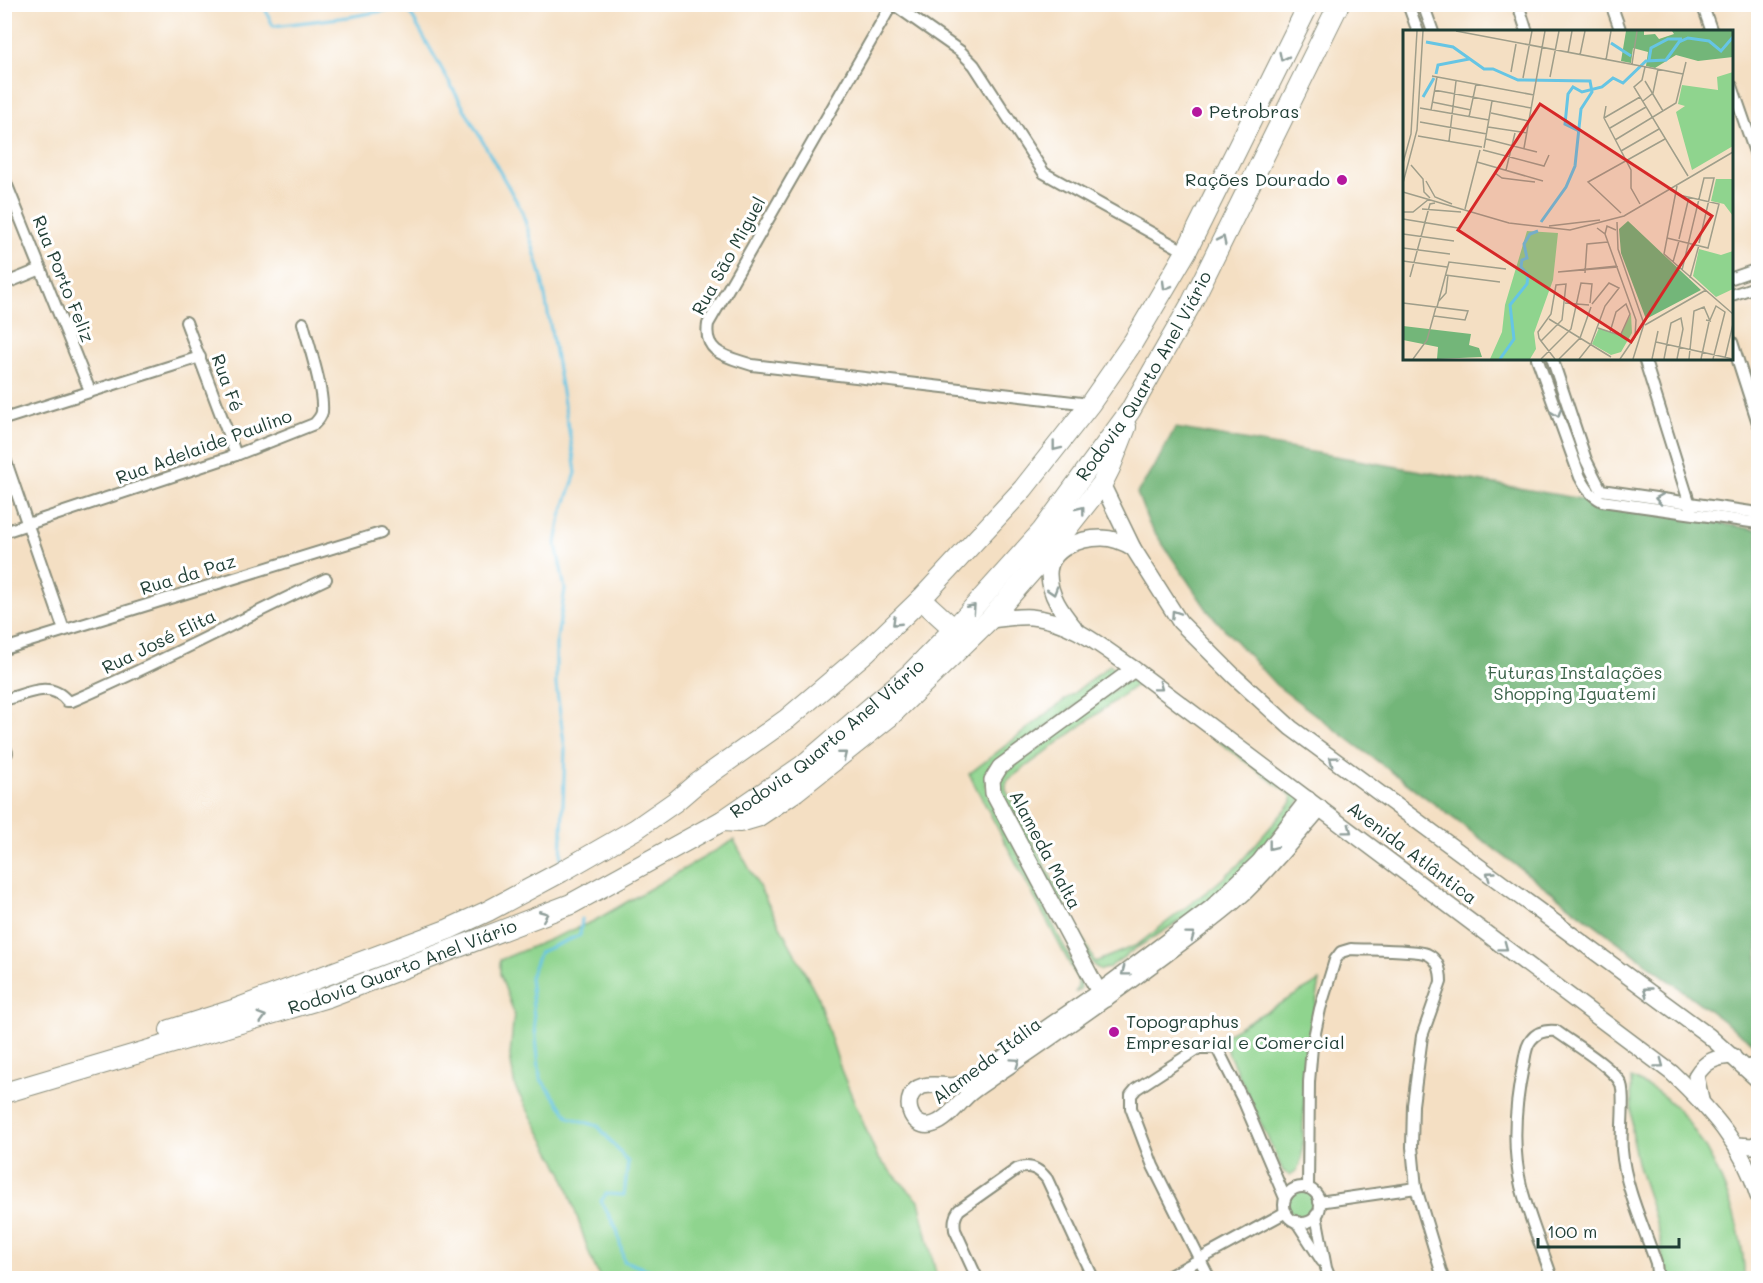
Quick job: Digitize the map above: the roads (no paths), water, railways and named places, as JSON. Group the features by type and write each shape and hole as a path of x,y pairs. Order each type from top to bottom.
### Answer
{"highway":[{"name":"Rodovia Quarto Anel Viário","path":"4,1081 233,1010 417,942 488,911 600,850 652,818 822,691 921,599 1023,489 1090,404 1138,334 1186,252 1310,4"},
{"name":"Rodovia Quarto Anel Viário","path":"4,1093 328,997 571,904 722,821 802,766 911,673 954,629 1042,531 1130,411 1191,304 1339,4"},
{"path":"1270,85 1294,94"},
{"path":"722,821 736,822 757,817 796,791 888,718 989,620 1046,555 1102,484 1121,441 1130,411"},
{"path":"921,599 954,629"}],"street":[{"path":"893,4 960,51 974,65 1044,173 1186,252"},
{"name":"Rua São Miguel","path":"893,4 708,324 706,334 709,344 718,353 752,365 1090,404"},
{"path":"1408,4 1417,30"},
{"path":"1423,4 1431,30"},
{"path":"1518,4 1526,30"},
{"path":"1611,4 1620,30"},
{"path":"1702,4 1711,30"},
{"path":"1733,92 1758,161"},
{"name":"Rua Porto Feliz","path":"4,178 90,392"},
{"path":"4,284 41,269"},
{"path":"1733,277 1758,269"},
{"path":"1733,294 1758,286"},
{"name":"Rua Fé","path":"186,322 236,455"},
{"name":"Rua Adelaide Paulino","path":"4,532 236,455 314,424 322,412 320,392 303,323"},
{"path":"1733,348 1758,423"},
{"path":"4,419 200,357"},
{"path":"1553,360 1580,462 1580,477 1589,492 1602,501 1758,513"},
{"path":"1645,360 1692,509"},
{"path":"1537,361 1580,462"},
{"path":"4,456 64,630"},
{"name":"Avenida Atlântica","path":"1102,484 1133,548 1180,622 1291,728 1745,1061 1758,1080"},
{"path":"1692,509 1758,523"},
{"name":"Rua da Paz","path":"4,649 381,533"},
{"path":"1076,630 1059,607 1051,589 1049,573 1052,560 1059,552 1072,544 1085,540 1102,538 1119,540 1133,548"},
{"name":"Rua José Elita","path":"4,700 47,689 58,692 67,701 72,701 133,675 265,607 326,579"},
{"name":"Avenida Atlântica","path":"989,620 1036,618 1060,622 1076,630 1134,669 1672,1073 1702,1101 1736,1146 1757,1186"},
{"name":"Alameda Malta","path":"1106,998 993,793 992,780 1000,767 1134,669"},
{"name":"Alameda Itália","path":"1106,998 961,1085 924,1086 916,1089 910,1095 908,1102 910,1113 919,1124 938,1123 975,1090 1106,998 1238,883 1314,804"},
{"path":"1308,1188 1309,1082 1312,1047 1320,1009 1335,960 1341,952 1351,949 1426,953 1432,957 1441,973 1441,982 1422,1036 1414,1094 1412,1147 1416,1188 1443,1278"},
{"path":"1552,1278 1521,1185 1515,1136 1518,1091 1526,1052 1530,1041 1538,1034 1548,1030 1556,1031 1593,1058 1612,1072 1622,1084 1624,1092 1620,1126 1622,1151 1626,1172 1656,1263 1657,1273 1654,1278"},
{"path":"1209,1278 1153,1166 1131,1108 1131,1095 1143,1083 1199,1048 1217,1048 1244,1102 1285,1198 1286,1212 1296,1221 1328,1273"},
{"path":"1702,1101 1696,1076 1702,1066 1717,1058 1745,1061"},
{"path":"948,1087 957,1106"},
{"path":"1736,1146 1754,1146 1758,1143"},
{"path":"977,1278 956,1230 955,1216 959,1210 1024,1166 1040,1170 1047,1179 1093,1278"},
{"path":"1285,1198 1295,1189 1308,1188 1316,1193 1319,1202 1316,1215 1328,1273"},
{"path":"1319,1202 1416,1188"},
{"path":"1166,1278 1286,1212"},
{"path":"1296,1221 1306,1222 1316,1215"}],"waterway":[{"path":"263,4 273,26 406,7"},
{"path":"405,4 522,211 541,274 576,473 561,516 556,544 565,589 556,645 556,685 565,749 561,862"},
{"path":"582,919 580,935 540,952 530,977 540,1078 569,1117 598,1126 628,1162 624,1195 606,1194 601,1201 617,1230 624,1261 656,1273 670,1270 679,1278"}],"place":[{"name":"Petrobras","path":"1197,112"},
{"name":"Rações Dourado","path":"1342,180"},
{"name":"Topographus Empresarial e Comercial","path":"1114,1032"}],"park label":[{"name":"Futuras Instalações Shopping Iguatemi","path":"1575,683"}]}
